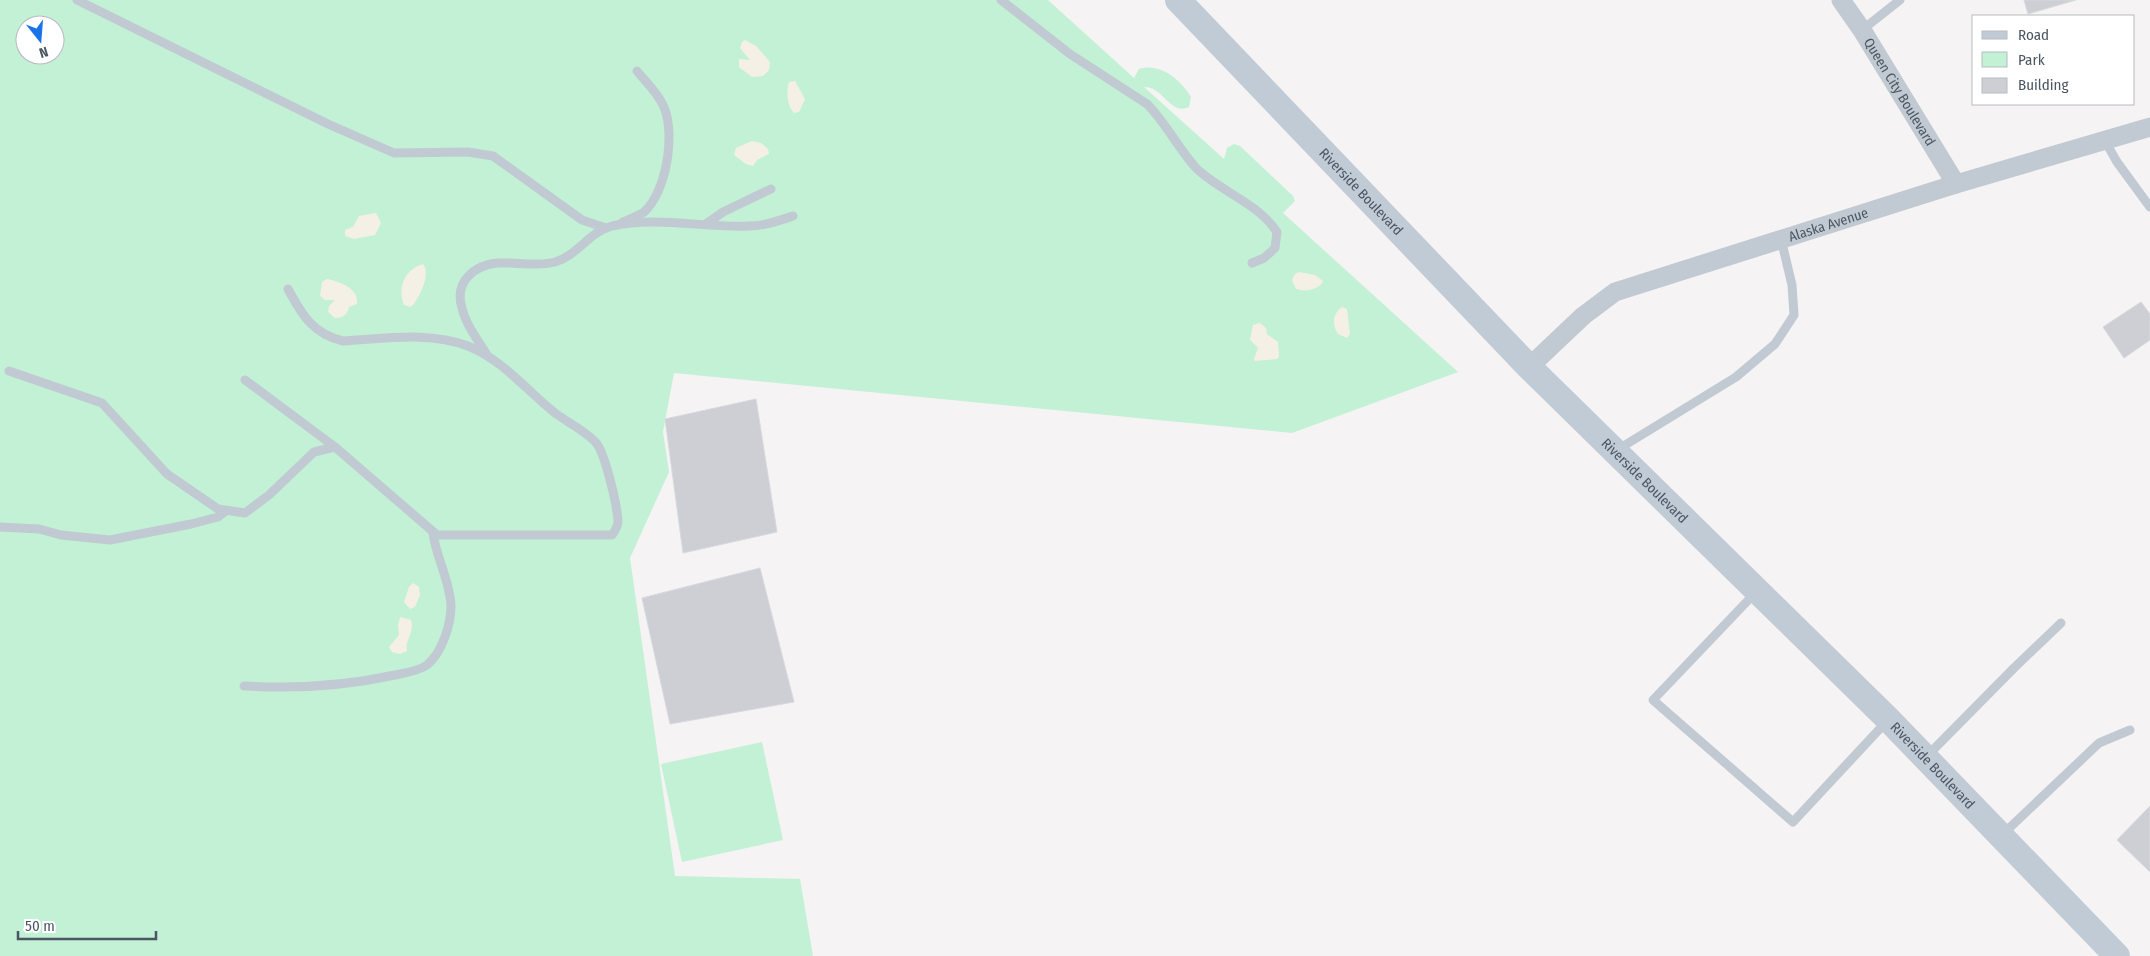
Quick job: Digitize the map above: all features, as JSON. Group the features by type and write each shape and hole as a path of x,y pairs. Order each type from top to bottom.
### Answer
{"main road":[{"name":"Riverside Boulevard","path":"1178,0 1529,367 1926,757 2117,956"}],"street":[{"name":"Queen City Boulevard","path":"1841,0 1862,30 1956,184"},
{"name":"Alaska Avenue","path":"1529,367 1583,316 1615,292 1956,184 2150,127"}],"lane":[{"path":"77,0 328,124 394,153 468,152 493,156 575,216 582,220 610,227 644,211 656,196 662,180 670,142 668,122 663,106 637,71"},
{"path":"1001,0 1070,54 1147,104 1157,114 1196,167 1209,179 1264,216 1277,232 1275,248 1264,258 1252,262"},
{"path":"1862,30 1900,0"},
{"path":"2105,141 2117,162 2150,208"},
{"path":"706,224 723,212 771,189"},
{"path":"487,355 468,324 461,308 462,288 465,280 472,271 482,265 554,262 576,251 598,230 610,227 674,222 750,226 767,224 793,216"},
{"path":"1615,451 1736,377 1776,344 1794,315 1792,285 1781,239"},
{"path":"246,380 335,446 437,535 612,535 618,523 606,467 596,442 555,413 494,359 466,345 438,340 400,337 343,341 323,335 315,329 295,303 288,289"},
{"path":"9,371 102,403 167,474 206,502 226,511 244,513 269,494 314,452 335,446"},
{"path":"0,527 39,529 61,535 110,540 218,517 226,511"},
{"path":"244,686 297,688 334,685 376,680 426,666 436,655 450,620 451,606 449,588 435,547 434,533"},
{"path":"1758,590 1653,700 1793,822 1888,719"},
{"path":"1926,757 2014,668 2061,624"},
{"path":"2001,836 2099,743 2130,730"}],"green space":[{"path":"0,0 1048,0 1134,78 1139,69 1155,68 1169,74 1182,84 1191,97 1189,107 1182,109 1171,104 1151,88 1144,87 1224,159 1227,148 1234,144 1240,146 1293,196 1295,201 1283,213 1458,372 1292,433 674,373 663,432 669,472 630,558 675,876 800,879 813,956 0,956"},
{"path":"762,742 783,840 682,862 661,764"}],"sand":[{"path":"745,40 756,46 770,62 769,70 763,76 752,77 739,67 739,59 750,60 740,48"},
{"path":"795,81 805,99 799,112 794,113 789,103 788,89 789,82"},
{"path":"752,141 761,143 768,149 769,154 757,160 753,166 746,164 734,155 736,148"},
{"path":"376,213 381,223 375,235 354,239 345,236 345,230 353,227 359,216"},
{"path":"423,264 426,273 419,296 410,307 404,305 401,292 404,280 411,271"},
{"path":"1299,272 1315,275 1323,281 1311,290 1296,289 1292,280 1295,274"},
{"path":"327,279 348,287 357,298 357,304 349,307 346,314 342,317 335,318 328,312 329,306 335,300 325,300 320,296 322,282"},
{"path":"1342,307 1347,309 1350,334 1347,338 1338,334 1334,323 1336,313"},
{"path":"1260,323 1266,328 1267,334 1278,342 1279,357 1277,359 1255,361 1254,359 1258,348 1250,340 1253,325"},
{"path":"413,583 419,587 420,595 415,607 410,609 404,602 409,587"},
{"path":"400,617 411,620 412,624 407,651 400,654 392,652 389,647 399,635"}],"building":[{"path":"2024,0 2076,0 2028,14"},
{"path":"2141,302 2150,314 2150,340 2124,358 2103,327"},
{"path":"756,399 777,532 683,553 665,419"},
{"path":"760,568 794,702 670,724 642,598"},
{"path":"2150,806 2150,872 2117,840"}]}
